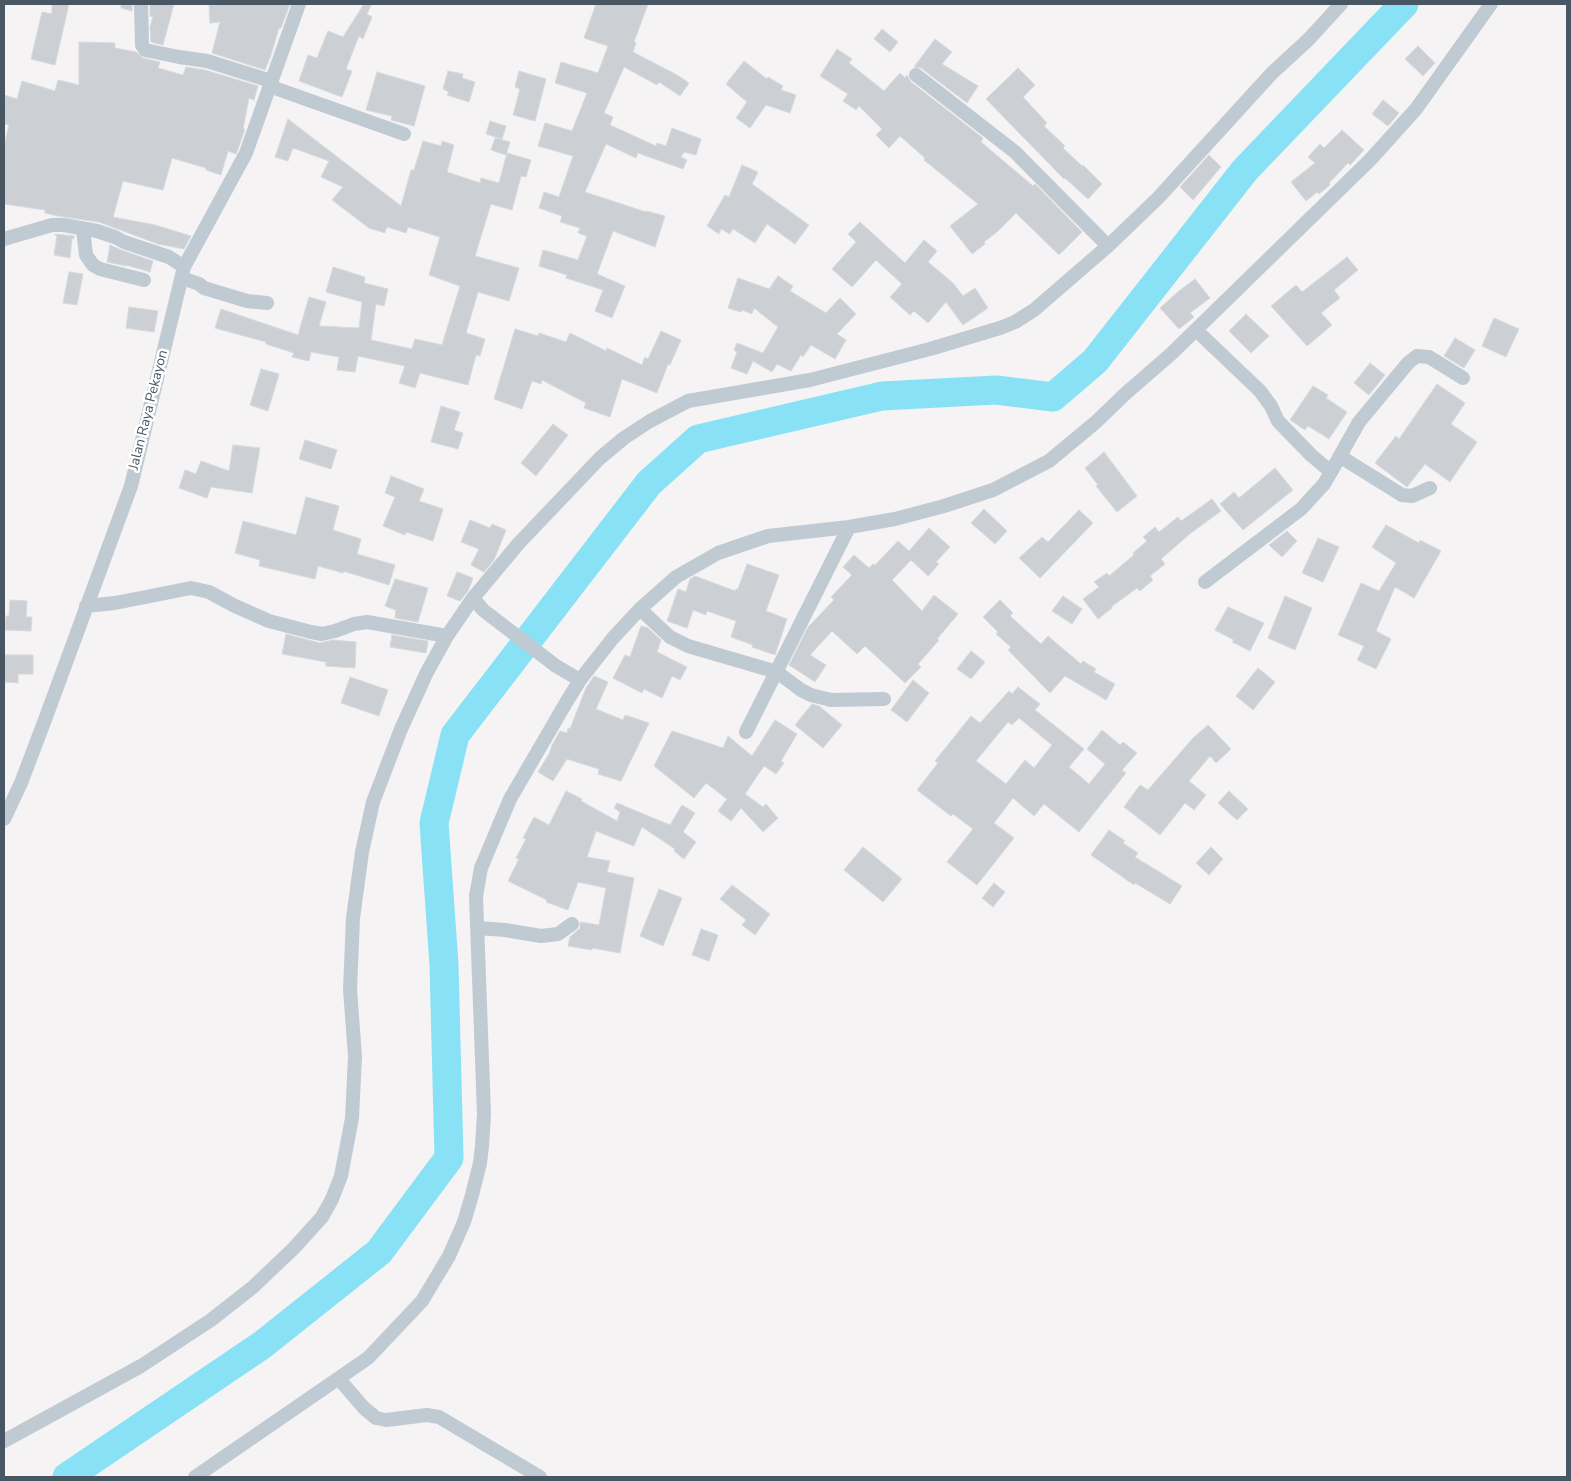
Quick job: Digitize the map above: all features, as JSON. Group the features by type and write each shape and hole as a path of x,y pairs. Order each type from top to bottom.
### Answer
{"street":[{"path":"141,4 142,45 145,50 207,60 404,134"},
{"name":"Jalan Raya Pekayon","path":"4,819 93,605 131,486 184,275 246,153 299,4"},
{"path":"4,1441 141,1366 212,1320 253,1288 294,1248 322,1217 332,1199 341,1176 352,1118 355,1056 350,990 353,918 362,852 373,802 388,760 427,672 447,636 473,598 519,543 600,458 624,438 650,421 688,401 810,380 930,349 1000,328 1015,322 1034,310 1108,246 1158,198 1272,73 1308,40 1341,4"},
{"path":"195,1477 368,1358 422,1301 449,1256 464,1222 480,1163 484,1114 476,896 481,868 510,799 580,680 613,638 640,609 676,577 718,553 768,536 849,527 895,519 993,490 1050,461 1171,354 1370,160 1416,109 1491,4"},
{"path":"916,75 1015,152 1108,246"},
{"path":"4,239 52,225 64,225 97,231 169,257 184,275 204,288 247,301 267,303"},
{"path":"83,229 86,255 93,265 144,280"},
{"path":"1196,330 1260,391 1271,406 1278,421 1311,455 1331,472"},
{"path":"1205,582 1301,509 1324,484 1359,422 1408,363 1417,356 1429,358 1463,378"},
{"path":"1341,456 1402,495 1412,496 1430,488"},
{"path":"746,732 849,527"},
{"path":"93,605 115,603 191,588 202,589 269,621 311,632 322,634 367,622 447,636"},
{"path":"473,598 483,610 556,666 580,680"},
{"path":"640,609 670,637 688,646 777,672 811,695 831,700 884,700"},
{"path":"478,928 541,936 558,934 572,924"},
{"path":"339,1379 364,1408 376,1418 386,1420 427,1415 439,1417 540,1477"}],"building":[{"path":"52,4 69,4 55,65 31,59 42,12 52,14"},
{"path":"121,4 132,4 132,11 121,8"},
{"path":"150,4 174,4 163,45 151,42 150,27 153,17 150,16"},
{"path":"209,4 290,4 281,28 279,28 265,70 212,53 220,22 210,23"},
{"path":"364,4 371,5 367,14 372,17 363,39 359,36 346,69 352,71 342,97 299,81 308,55 317,58 328,31 343,37"},
{"path":"596,4 648,4 634,42 636,43 633,52 689,83 680,96 659,82 657,85 624,67 604,113 613,117 610,125 656,146 657,143 666,146 672,128 701,139 696,155 684,152 681,157 687,160 683,169 638,153 636,158 606,144 585,192 646,212 665,216 655,247 613,231 597,274 625,286 612,318 595,311 603,290 566,278 567,275 539,266 543,250 578,260 587,236 578,233 580,228 560,222 562,216 539,208 544,192 559,197 573,156 538,146 545,123 572,131 587,93 555,83 561,62 598,73 608,46 584,38"},
{"path":"882,29 898,42 890,52 874,39"},
{"path":"935,39 952,52 942,64 978,86 967,103 921,68 914,67"},
{"path":"79,42 115,43 115,48 136,52 143,58 160,62 158,68 183,75 186,67 205,70 258,86 254,100 249,98 243,129 245,129 236,154 228,151 221,175 206,170 206,168 172,158 163,190 123,181 113,217 155,225 191,236 184,249 158,244 99,222 58,216 45,213 45,210 4,204 4,146 9,125 4,124 4,95 17,99 22,81 55,91 58,80 79,85"},
{"path":"1418,46 1435,63 1423,76 1405,59"},
{"path":"837,49 852,59 849,63 884,91 900,73 905,78 907,75 911,82 983,138 981,142 1033,186 1035,184 1082,232 1059,255 1016,213 984,242 985,244 972,254 950,226 978,204 924,160 925,158 900,136 889,148 876,135 882,129 859,106 856,110 843,101 848,94 820,76"},
{"path":"744,61 767,79 768,77 783,86 781,90 796,95 790,113 766,105 750,128 736,118 747,102 726,84"},
{"path":"1018,68 1035,85 1023,97 1047,123 1044,126 1065,146 1063,148 1102,184 1088,199 1064,179 986,99"},
{"path":"448,71 463,74 462,78 475,82 469,102 447,95 449,92 443,89"},
{"path":"519,71 546,79 535,121 513,115 520,89 515,87"},
{"path":"377,72 425,86 414,126 391,120 392,116 366,110"},
{"path":"1383,100 1399,113 1388,126 1372,114"},
{"path":"288,119 401,206 411,170 414,170 423,141 441,146 442,141 454,145 447,172 480,183 481,178 499,183 507,153 531,160 526,177 521,176 512,210 491,204 475,256 519,268 509,301 478,292 466,333 485,339 480,356 476,355 468,385 420,373 415,388 399,383 405,366 358,356 355,372 337,370 339,357 311,352 309,361 292,357 294,353 266,344 266,342 215,328 221,309 298,335 309,297 326,302 319,326 359,328 362,302 326,292 333,267 365,277 364,283 388,289 384,306 376,304 371,340 412,349 415,339 442,345 460,286 429,275 440,237 408,227 406,233 387,227 385,233 369,228 332,200 343,187 321,177 329,161 293,148 288,161 275,157"},
{"path":"490,121 506,126 502,139 486,134"},
{"path":"1342,130 1364,150 1350,165 1348,163 1329,183 1330,185 1306,201 1291,182 1315,163 1308,157 1320,144 1324,148"},
{"path":"495,138 510,142 506,155 491,150"},
{"path":"1209,155 1221,167 1193,200 1180,187"},
{"path":"742,165 758,172 752,184 809,225 795,244 767,224 755,243 733,229 730,234 721,229 719,234 707,226 725,195 729,197"},
{"path":"860,222 905,263 924,240 937,251 928,262 953,283 963,296 975,288 988,308 963,325 946,302 928,323 914,311 910,315 890,297 902,284 876,260 852,287 832,269 856,242 848,234"},
{"path":"55,234 74,236 74,239 72,238 70,258 54,255 57,236"},
{"path":"110,245 153,261 150,272 107,262"},
{"path":"1347,257 1358,270 1334,290 1340,298 1321,313 1332,325 1307,346 1271,306 1296,285 1302,292"},
{"path":"69,272 83,274 77,305 63,303"},
{"path":"778,276 793,286 790,291 826,313 840,298 856,314 837,334 846,340 835,359 811,345 803,357 801,355 791,371 777,364 772,372 753,361 747,374 731,368 737,352 734,350 737,343 763,353 778,327 754,308 752,314 728,308 738,278 769,289"},
{"path":"1195,279 1210,298 1190,313 1194,317 1179,329 1160,308"},
{"path":"129,307 158,311 154,332 126,328"},
{"path":"1246,314 1269,336 1251,353 1229,331"},
{"path":"1494,318 1519,329 1506,357 1482,346"},
{"path":"515,329 538,336 539,333 566,342 570,333 606,351 607,348 642,365 645,357 648,359 661,331 681,340 670,365 668,364 657,393 622,379 610,417 584,408 586,403 542,380 541,384 532,381 522,409 494,399"},
{"path":"1455,338 1475,350 1464,368 1444,356"},
{"path":"1370,363 1385,375 1369,395 1354,383"},
{"path":"261,369 279,374 268,411 250,405"},
{"path":"1437,384 1465,403 1451,424 1477,442 1450,482 1425,464 1407,487 1375,463 1396,436 1399,439"},
{"path":"1313,386 1328,395 1326,398 1347,412 1329,439 1308,426 1305,430 1290,420"},
{"path":"441,406 460,412 454,430 463,433 458,449 431,442"},
{"path":"553,424 568,435 536,476 521,463"},
{"path":"305,440 337,450 331,469 299,459"},
{"path":"233,445 260,448 252,493 211,487 207,498 179,488 185,470 196,474 201,461 229,471"},
{"path":"1104,452 1137,496 1117,512 1096,486 1098,485 1085,468"},
{"path":"1275,468 1293,490 1243,530 1220,504 1234,492 1239,498"},
{"path":"391,476 424,489 419,501 443,509 433,541 406,532 405,535 383,526 395,497 385,493"},
{"path":"306,497 339,506 333,530 361,539 357,554 395,565 389,585 343,571 343,573 318,566 315,579 259,566 260,560 235,553 243,521 296,535"},
{"path":"1212,499 1221,511 1191,533 1161,559 1165,564 1150,576 1153,580 1140,591 1137,588 1098,619 1083,599 1099,587 1094,582 1107,573 1109,576 1134,555 1133,553 1147,541 1143,537 1155,527 1159,532 1178,517 1181,521"},
{"path":"984,509 1007,531 995,544 971,523"},
{"path":"1079,510 1093,523 1040,578 1019,558 1042,537 1048,542"},
{"path":"470,520 490,528 492,524 506,530 494,560 484,572 471,565 479,549 461,542"},
{"path":"1386,525 1419,543 1420,540 1441,551 1414,598 1395,587 1376,631 1391,639 1376,669 1357,660 1364,646 1338,635 1361,583 1379,591 1396,563 1372,547"},
{"path":"929,528 950,547 936,562 939,564 928,576 911,560 892,580 922,611 934,595 958,614 918,664 921,667 905,683 865,646 857,654 832,631 810,655 826,665 815,682 789,665 808,627 834,600 831,597 852,575 843,567 854,555 869,568 873,564 875,565 898,541 909,551"},
{"path":"1287,531 1297,541 1282,557 1269,545"},
{"path":"1318,538 1339,547 1323,582 1302,573"},
{"path":"747,564 779,575 766,611 787,619 775,655 731,637 736,621 707,611 706,615 693,610 687,628 667,621 678,589 686,592 690,579 695,576 735,591 738,589"},
{"path":"457,572 473,578 468,591 460,601 447,596"},
{"path":"395,579 428,588 418,622 395,618 396,610 385,606"},
{"path":"1063,596 1082,609 1072,624 1052,611"},
{"path":"1285,596 1312,608 1295,650 1268,638"},
{"path":"10,600 27,601 26,617 32,617 31,631 5,630 6,616 9,616"},
{"path":"1000,600 1013,613 1010,616 1041,644 1048,636 1081,664 1083,661 1096,669 1094,672 1115,684 1106,700 1065,676 1050,693 1008,650 1011,647 996,634 998,632 983,617"},
{"path":"1228,607 1264,623 1250,651 1232,642 1234,640 1215,630"},
{"path":"641,626 648,628 661,640 657,652 687,667 680,680 672,676 662,698 644,689 642,693 613,678 625,655 630,657"},
{"path":"286,634 320,643 333,640 356,642 355,668 326,666 326,662 282,654"},
{"path":"392,635 428,641 426,653 390,647"},
{"path":"971,651 985,662 971,679 957,669"},
{"path":"4,655 33,655 33,674 18,674 18,683 4,682"},
{"path":"1258,668 1275,682 1253,710 1236,696"},
{"path":"594,676 608,682 596,709 623,720 625,715 649,723 621,781 598,774 599,769 567,759 553,781 538,772 560,731 567,733 568,728 570,729 586,688"},
{"path":"350,677 388,690 379,716 341,703"},
{"path":"913,680 929,693 907,722 891,710"},
{"path":"1018,687 1040,704 1035,710 1084,749 1069,767 1089,784 1105,764 1087,749 1102,730 1120,745 1123,742 1137,753 1122,770 1126,773 1079,832 1044,804 1034,816 1013,798 994,823 1014,838 977,885 947,862 973,829 953,814 951,816 917,790 938,763 935,761 971,716 980,723 1009,691 1012,694","holes":["1019,718 1052,745 1034,768 1025,760 1006,784 976,761 1008,722 1012,725"]},
{"path":"812,704 819,706 842,725 823,748 795,725"},
{"path":"775,720 797,734 781,761 784,763 776,774 764,766 745,794 763,807 766,804 778,818 763,832 741,808 731,821 718,811 727,799 706,783 694,798 654,766 672,731 723,748 728,736 752,756"},
{"path":"1208,725 1231,749 1216,763 1210,756 1189,781 1206,795 1194,810 1185,803 1160,835 1124,807 1140,785 1148,790 1193,738"},
{"path":"566,791 617,821 620,812 614,808 617,803 670,825 682,805 695,813 683,832 696,842 684,859 674,851 675,849 642,827 634,846 596,831 587,857 610,861 607,872 634,878 620,953 568,946 570,937 580,928 580,922 599,925 606,888 578,882 568,910 546,902 547,900 508,881 519,859 516,858 526,839 523,838 534,817 549,825"},
{"path":"1229,791 1248,809 1237,820 1218,803"},
{"path":"1109,830 1138,853 1135,857 1182,886 1170,904 1135,883 1134,885 1091,855"},
{"path":"863,847 902,879 883,902 844,870"},
{"path":"1211,847 1223,859 1209,875 1196,863"},
{"path":"994,883 1005,892 993,907 982,898"},
{"path":"732,885 770,914 755,935 742,925 746,920 720,899"},
{"path":"659,889 682,898 663,946 640,936"},
{"path":"701,929 718,935 709,961 692,955"}],"waterway":[{"path":"67,1477 262,1345 379,1252 449,1158 444,965 434,823 455,735 649,483 698,439 882,396 996,390 1053,397 1095,361 1245,170 1404,4"}]}
